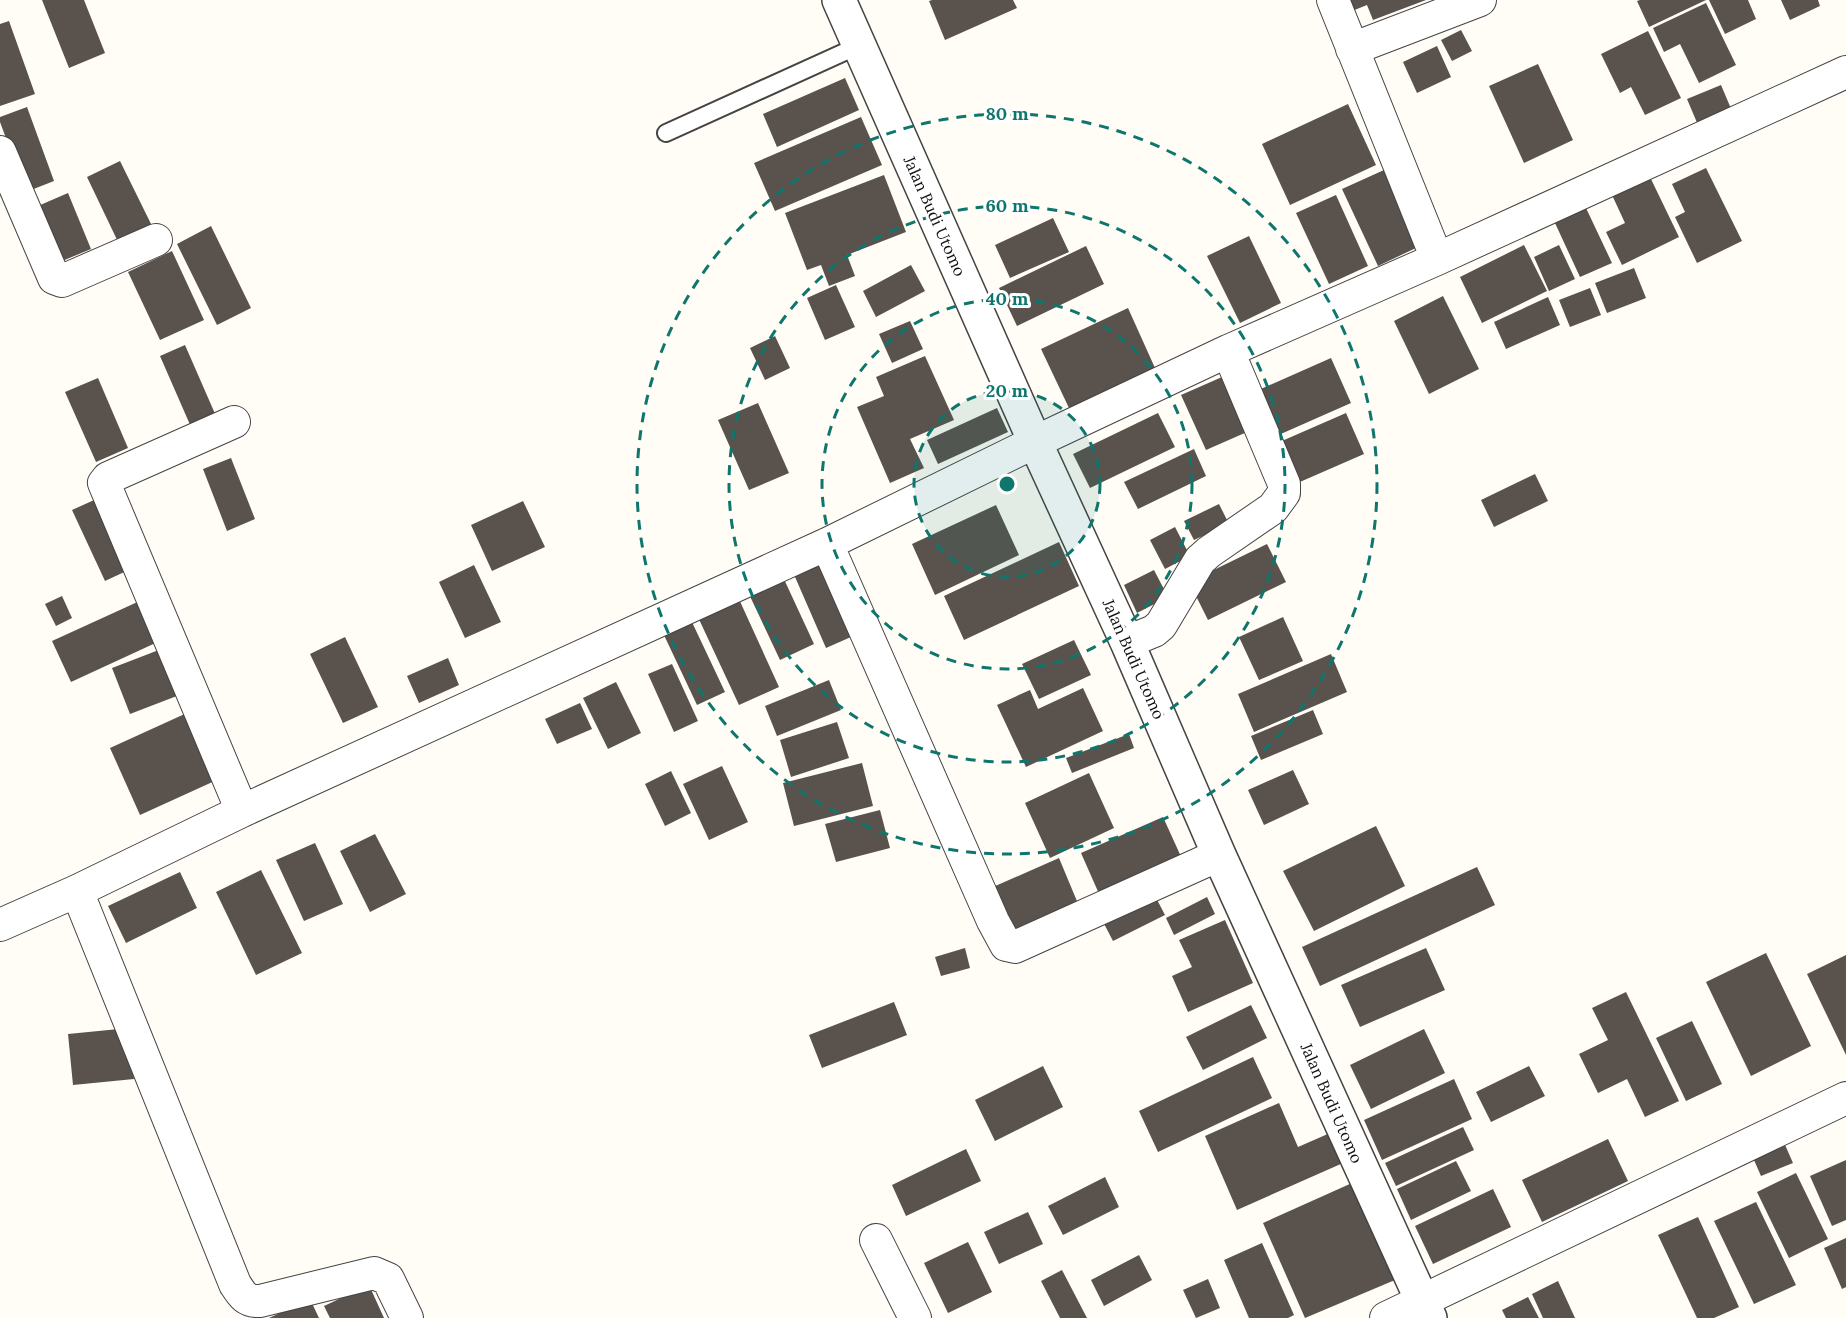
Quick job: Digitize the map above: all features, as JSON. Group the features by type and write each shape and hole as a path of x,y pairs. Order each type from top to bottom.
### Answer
{"street":[{"name":"Jalan Budi Utomo","path":"839,0 1035,442 1127,642 1219,855 1426,1310"},
{"path":"1333,0 1437,259"},
{"path":"1352,49 1462,3"},
{"path":"0,925 827,544 1228,351 1437,259 1846,72"},
{"path":"0,152 54,278 62,281 156,240"},
{"path":"1127,642 1154,631 1161,625 1200,560 1273,508 1284,493 1284,484 1228,351"},
{"path":"234,422 108,478 104,483 242,812"},
{"path":"827,544 988,910 1006,945 1015,947 1219,855"},
{"path":"77,891 235,1284 242,1296 251,1302 260,1301 374,1273 388,1279 407,1318"},
{"path":"1386,1318 1426,1310 1846,1098"},
{"path":"876,1240 915,1318"}],"lane":[{"path":"666,133 860,45"}],"building":[{"path":"42,0 84,0 105,53 69,68"},
{"path":"1013,0 1017,8 945,40 929,1"},
{"path":"1347,0 1426,0 1373,20 1367,5 1352,11"},
{"path":"1706,0 1649,27 1637,1"},
{"path":"1709,0 1748,0 1756,19 1725,34"},
{"path":"1781,0 1818,0 1820,6 1790,20"},
{"path":"1706,3 1736,65 1699,83 1680,44 1664,52 1653,28"},
{"path":"9,21 35,94 0,106 0,24"},
{"path":"1461,30 1472,51 1452,61 1441,40"},
{"path":"1648,31 1681,98 1645,115 1631,87 1620,93 1601,54"},
{"path":"1437,46 1451,77 1417,93 1403,62"},
{"path":"1538,64 1573,140 1524,163 1489,86"},
{"path":"845,78 859,110 777,147 763,114"},
{"path":"1721,85 1732,111 1698,125 1687,99"},
{"path":"1348,104 1376,165 1290,205 1262,144"},
{"path":"27,107 54,181 26,192 0,117"},
{"path":"861,117 882,165 775,211 754,163"},
{"path":"120,161 154,230 120,246 87,177"},
{"path":"1706,168 1742,241 1697,263 1675,217 1685,212 1672,184"},
{"path":"1384,170 1418,247 1378,266 1342,189"},
{"path":"884,175 906,232 847,255 855,276 829,286 821,265 807,270 785,213"},
{"path":"1650,177 1679,237 1622,265 1606,232 1625,223 1612,195"},
{"path":"68,193 91,249 55,264 31,209"},
{"path":"1336,195 1368,266 1329,284 1296,213"},
{"path":"1586,208 1612,263 1580,277 1555,223"},
{"path":"1053,218 1069,252 1010,278 995,245"},
{"path":"211,226 251,308 217,325 177,244"},
{"path":"1249,236 1281,303 1240,323 1207,256"},
{"path":"1524,245 1547,291 1482,323 1460,277"},
{"path":"1559,245 1575,279 1549,291 1534,257"},
{"path":"1086,246 1104,284 1017,326 999,288"},
{"path":"172,251 204,320 160,340 128,272"},
{"path":"911,265 925,291 876,317 863,291"},
{"path":"1634,268 1646,298 1607,313 1595,283"},
{"path":"836,285 855,327 825,340 807,298"},
{"path":"1590,288 1601,315 1570,327 1559,300"},
{"path":"1443,296 1479,369 1429,394 1394,321"},
{"path":"1548,297 1560,325 1506,349 1494,322"},
{"path":"1128,308 1155,368 1069,408 1041,349"},
{"path":"910,321 923,349 892,363 879,334"},
{"path":"775,336 790,368 765,380 750,348"},
{"path":"185,345 216,416 191,427 160,356"},
{"path":"925,356 954,420 910,439 924,468 890,483 857,407 884,396 876,377"},
{"path":"1331,358 1351,403 1274,437 1254,392"},
{"path":"1222,377 1247,432 1206,450 1181,395"},
{"path":"98,378 128,448 96,462 65,392"},
{"path":"758,403 789,473 749,490 718,420"},
{"path":"997,408 1008,432 938,464 927,440"},
{"path":"1158,413 1175,447 1090,488 1073,454"},
{"path":"1346,413 1364,454 1293,485 1275,444"},
{"path":"1194,449 1206,476 1138,509 1124,482"},
{"path":"231,458 255,519 227,531 203,469"},
{"path":"1535,474 1548,501 1494,527 1481,500"},
{"path":"103,496 135,567 105,581 72,510"},
{"path":"523,501 545,547 492,571 471,525"},
{"path":"1219,504 1229,524 1194,540 1184,521"},
{"path":"996,505 1019,555 935,595 912,544"},
{"path":"1175,527 1190,556 1165,569 1150,540"},
{"path":"1059,542 1079,586 964,640 944,596"},
{"path":"1267,544 1286,582 1208,620 1189,582"},
{"path":"825,555 860,633 826,648 792,570"},
{"path":"474,565 501,622 465,638 439,582"},
{"path":"1154,570 1168,597 1137,613 1124,585"},
{"path":"783,577 814,644 780,660 748,592"},
{"path":"62,596 72,618 56,626 45,604"},
{"path":"738,597 779,687 739,705 697,615"},
{"path":"144,599 162,640 71,682 52,641"},
{"path":"1283,617 1303,661 1259,680 1239,637"},
{"path":"691,620 725,692 697,705 663,633"},
{"path":"345,637 378,707 343,723 310,654"},
{"path":"1074,640 1091,675 1039,699 1022,664"},
{"path":"164,648 182,694 130,714 112,668"},
{"path":"1331,654 1347,692 1254,732 1238,694"},
{"path":"448,658 459,685 419,703 407,676"},
{"path":"672,664 698,721 674,732 648,674"},
{"path":"829,680 841,710 777,736 765,706"},
{"path":"616,682 641,733 608,749 583,698"},
{"path":"1083,688 1103,731 1026,767 997,705 1030,690 1038,709"},
{"path":"580,703 592,729 557,744 545,719"},
{"path":"1313,710 1323,734 1261,760 1251,736"},
{"path":"189,712 219,779 140,815 110,748"},
{"path":"837,722 849,758 791,777 780,740"},
{"path":"1129,734 1134,748 1072,773 1066,758"},
{"path":"862,763 873,806 794,826 783,783"},
{"path":"722,766 748,822 709,840 683,784"},
{"path":"1293,770 1309,804 1264,825 1248,790"},
{"path":"671,771 691,813 665,826 645,784"},
{"path":"1089,773 1114,828 1050,858 1025,803"},
{"path":"880,810 890,848 836,862 825,824"},
{"path":"1163,817 1183,861 1100,896 1081,853"},
{"path":"1376,826 1405,886 1314,931 1283,871"},
{"path":"375,834 406,894 370,912 340,851"},
{"path":"315,843 343,904 304,921 276,860"},
{"path":"1059,858 1079,906 1013,934 993,887"},
{"path":"1477,867 1495,905 1320,986 1302,947"},
{"path":"261,870 302,953 256,975 216,892"},
{"path":"180,872 197,908 126,943 108,906"},
{"path":"1153,892 1165,915 1113,941 1101,918"},
{"path":"1207,897 1215,914 1174,935 1166,918"},
{"path":"1225,920 1253,983 1188,1012 1172,976 1192,967 1179,940"},
{"path":"965,948 970,968 941,976 935,957"},
{"path":"1426,948 1445,990 1360,1027 1341,985"},
{"path":"1766,953 1811,1046 1751,1076 1706,982"},
{"path":"1846,955 1846,1055 1807,974"},
{"path":"1626,992 1679,1101 1645,1117 1627,1079 1598,1093 1579,1054 1608,1040 1592,1008"},
{"path":"894,1002 907,1035 822,1068 809,1035"},
{"path":"1251,1005 1267,1038 1203,1070 1186,1037"},
{"path":"1692,1021 1722,1084 1686,1101 1656,1038"},
{"path":"129,1028 134,1079 73,1085 68,1034"},
{"path":"1424,1029 1445,1073 1371,1109 1350,1065"},
{"path":"1253,1057 1272,1098 1158,1152 1139,1111"},
{"path":"1043,1066 1063,1107 995,1141 975,1100"},
{"path":"1529,1066 1545,1096 1491,1122 1476,1092"},
{"path":"1454,1079 1472,1119 1382,1160 1364,1120"},
{"path":"1279,1103 1298,1147 1330,1133 1343,1163 1237,1210 1205,1136"},
{"path":"1463,1127 1474,1150 1396,1186 1385,1163"},
{"path":"1782,1138 1793,1163 1761,1176 1750,1151"},
{"path":"1608,1139 1628,1181 1542,1222 1522,1180"},
{"path":"966,1149 981,1181 906,1216 892,1185"},
{"path":"1846,1160 1846,1220 1832,1226 1810,1176"},
{"path":"1456,1161 1471,1191 1411,1220 1397,1189"},
{"path":"1796,1173 1828,1239 1789,1258 1757,1192"},
{"path":"1105,1177 1119,1207 1063,1235 1048,1206"},
{"path":"1352,1183 1395,1280 1305,1318 1263,1223"},
{"path":"1493,1189 1511,1227 1433,1264 1415,1226"},
{"path":"1756,1202 1796,1285 1754,1304 1714,1221"},
{"path":"1028,1212 1043,1244 999,1264 984,1232"},
{"path":"1698,1217 1739,1307 1714,1318 1697,1318 1658,1235"},
{"path":"1846,1238 1846,1287 1842,1289 1824,1248"},
{"path":"968,1242 992,1292 948,1313 924,1263"},
{"path":"1262,1243 1294,1315 1288,1318 1249,1318 1224,1260"},
{"path":"1139,1255 1152,1280 1104,1306 1091,1280"},
{"path":"1062,1270 1087,1318 1060,1318 1041,1281"},
{"path":"1208,1279 1220,1308 1196,1318 1183,1290"},
{"path":"1558,1281 1575,1318 1543,1318 1532,1294"},
{"path":"369,1285 384,1318 330,1318 324,1306"},
{"path":"1528,1297 1539,1318 1506,1318 1502,1310"},
{"path":"310,1299 319,1318 269,1318"}]}
